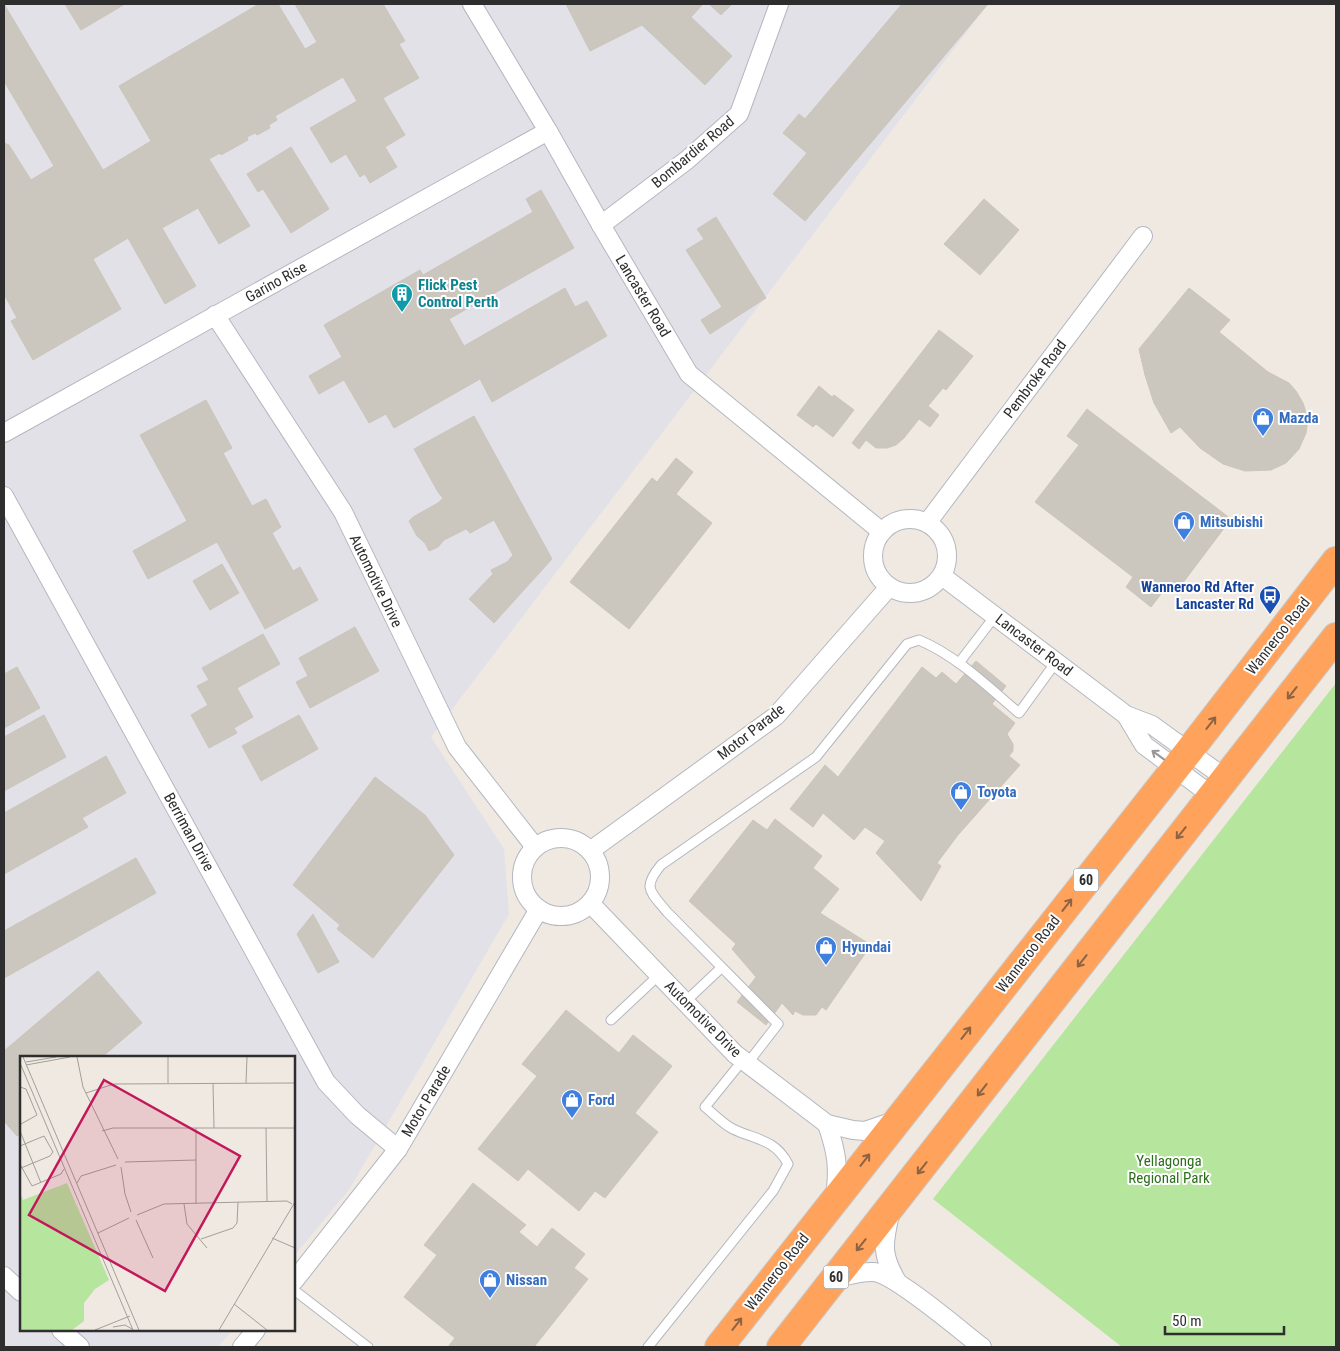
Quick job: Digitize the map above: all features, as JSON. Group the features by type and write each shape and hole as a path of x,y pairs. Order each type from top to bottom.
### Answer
{"highway":[{"name":"Wanneroo Road","path":"719,1347 1182,760 1336,561"},
{"name":"60","path":"781,1347 1336,637"}],"street":[{"name":"Lancaster Road","path":"472,4 689,374 882,532"},
{"name":"Bombardier Road","path":"601,225 687,160 738,114 779,4"},
{"name":"Garino Rise","path":"4,432 548,131"},
{"name":"Pembroke Road","path":"927,523 1143,236"},
{"name":"Automotive Drive","path":"215,316 343,512 457,747 535,847"},
{"name":"Berriman Drive","path":"4,496 326,1082 357,1115 398,1149"},
{"path":"903,519 916,519 927,523 937,530 948,552 947,565 942,576 934,585 924,591 912,594 900,592 889,587 877,573 873,555 875,542 882,532 892,524 903,519"},
{"name":"Lancaster Road","path":"942,576 1126,714 1142,743 1182,760 1218,786"},
{"name":"Motor Parade","path":"590,851 776,716 889,587"},
{"path":"563,838 578,842 590,851 597,863 600,877 597,891 590,903 579,911 566,915 552,915 539,909 529,899 523,886 522,872 526,858 535,847 548,840 563,838"},
{"name":"Automotive Drive","path":"590,903 735,1054 827,1124 865,1131 897,1119"},
{"name":"Motor Parade","path":"295,1280 398,1149 539,909"},
{"path":"827,1124 837,1156 835,1198"},
{"path":"892,1207 884,1246 887,1260 898,1283"},
{"path":"835,1278 874,1272 898,1283 982,1347"},
{"path":"4,1276 20,1291"},
{"path":"62,1331 80,1347"},
{"path":"242,1347 255,1331"}],"lane":[{"path":"959,663 995,616"},
{"path":"648,1347 773,1191 788,1164 783,1154 771,1144 732,1129 706,1107 778,1024 667,912 653,895 649,885 651,877 661,865 816,757 907,644 919,640 935,646 959,663 1019,713 1056,662"},
{"path":"686,1002 721,968"},
{"path":"612,1020 659,975"},
{"path":"295,1291 368,1347"}],"shaded area":[{"path":"4,4 988,4 431,737 504,849 509,914 349,1190 295,1255 295,1056 20,1056 20,1331 232,1331 218,1347 4,1347"}],"green space":[{"name":"Yellagonga Regional Park","path":"1336,683 1336,1347 1122,1347 933,1199"}],"building":[{"path":"4,4 103,170 151,141 119,86 259,4 278,4 305,49 317,42 295,4 383,4 405,41 399,44 419,78 383,98 405,135 385,147 397,167 370,183 365,174 360,177 346,154 331,163 310,128 357,101 343,77 275,116 277,120 269,125 270,128 257,135 255,133 247,137 248,140 221,155 220,153 209,159 250,226 219,244 198,208 162,228 196,286 165,304 128,238 93,259 121,309 33,360 11,321 17,318 4,294 4,143 9,145 31,180 54,166 4,81"},
{"path":"65,4 125,4 81,30"},
{"path":"566,4 703,4 691,17 732,56 705,85 642,25 590,51"},
{"path":"709,4 732,4 721,15"},
{"path":"902,4 988,4 805,221 773,194 807,153 783,133 799,114 805,119"},
{"path":"291,147 329,209 291,233 263,189 258,192 247,174"},
{"name":"Flick Pest Control Perth","path":"541,190 574,248 449,319 464,346 565,288 575,307 587,301 607,336 492,402 480,379 394,428 386,414 369,423 344,380 319,394 309,376 342,357 324,325 420,270 423,275 533,212 526,199"},
{"path":"984,199 1019,230 980,275 944,244"},
{"path":"716,217 766,298 710,334 701,320 722,307 686,250 704,239 697,229"},
{"path":"1189,288 1230,320 1219,332 1268,372 1289,383 1303,403 1308,419 1306,433 1299,449 1286,463 1271,470 1245,471 1223,464 1200,448 1180,427 1171,433 1154,403 1139,349"},
{"path":"939,330 973,356 946,390 943,388 928,406 939,415 930,427 919,419 896,445 887,448 876,448 866,440 859,449 852,443"},
{"path":"819,386 832,397 834,395 854,410 833,437 816,424 813,427 797,415"},
{"path":"206,400 232,448 223,453 252,506 266,499 281,527 272,533 293,571 300,567 318,600 265,629 217,542 148,579 133,551 187,521 140,435"},
{"path":"1087,409 1231,519 1179,588 1171,581 1151,607 1126,587 1133,577 1035,502 1079,445 1067,436"},
{"path":"474,416 552,559 494,623 469,599 493,574 491,570 507,562 513,555 494,520 470,533 466,529 444,540 438,547 429,551 425,543 417,536 409,521 443,498 414,449"},
{"path":"676,458 693,472 676,494 712,523 629,629 570,582 652,478 657,482"},
{"path":"222,564 239,593 210,610 193,581"},
{"path":"355,627 379,671 310,708 296,682 308,676 299,658"},
{"path":"263,634 280,664 237,688 253,717 234,728 237,733 209,748 191,715 208,705 197,686 209,680 202,668"},
{"path":"976,661 1006,686 992,704 1015,723 1007,734 1013,744 1013,751 1009,756 1020,765 958,835 937,863 941,866 921,901 876,853 885,841 865,827 854,840 823,813 813,827 790,809 825,765 838,777 922,667 936,678 942,672 956,684"},
{"path":"17,667 40,708 4,728 4,674"},
{"path":"44,715 66,757 4,791 4,737"},
{"path":"299,715 318,749 261,781 242,746"},
{"path":"106,756 126,793 82,818 88,827 4,874 4,813"},
{"path":"375,777 425,815 454,855 373,958 337,929 340,925 293,885"},
{"path":"775,819 822,856 813,868 839,889 820,913 871,945 826,1010 822,1007 816,1015 803,1015 795,1011 793,1015 782,1003 766,1025 737,1002 756,977 732,949 736,944 689,901 753,820 767,830"},
{"path":"136,858 156,893 4,978 4,931"},
{"path":"313,914 339,962 318,973 297,934"},
{"path":"98,971 142,1023 103,1056 20,1056 20,1134 17,1136 4,1121 4,1051"},
{"path":"566,1010 619,1053 633,1035 672,1066 635,1113 658,1132 605,1198 595,1191 579,1211 528,1169 518,1181 478,1149 537,1076 522,1064"},
{"path":"473,1183 526,1225 519,1232 537,1247 552,1228 585,1254 574,1268 588,1279 534,1347 448,1347 455,1338 404,1297 437,1255 424,1245"}],"place":[{"name":"Flick Pest Control Perth","path":"402,313"},
{"name":"Mazda","path":"1263,437"},
{"name":"Mitsubishi","path":"1184,541"},
{"name":"Wanneroo Rd After Lancaster Rd","path":"1270,615"},
{"name":"Toyota","path":"961,811"},
{"name":"Hyundai","path":"826,966"},
{"name":"Ford","path":"572,1119"},
{"name":"Nissan","path":"490,1299"}]}
